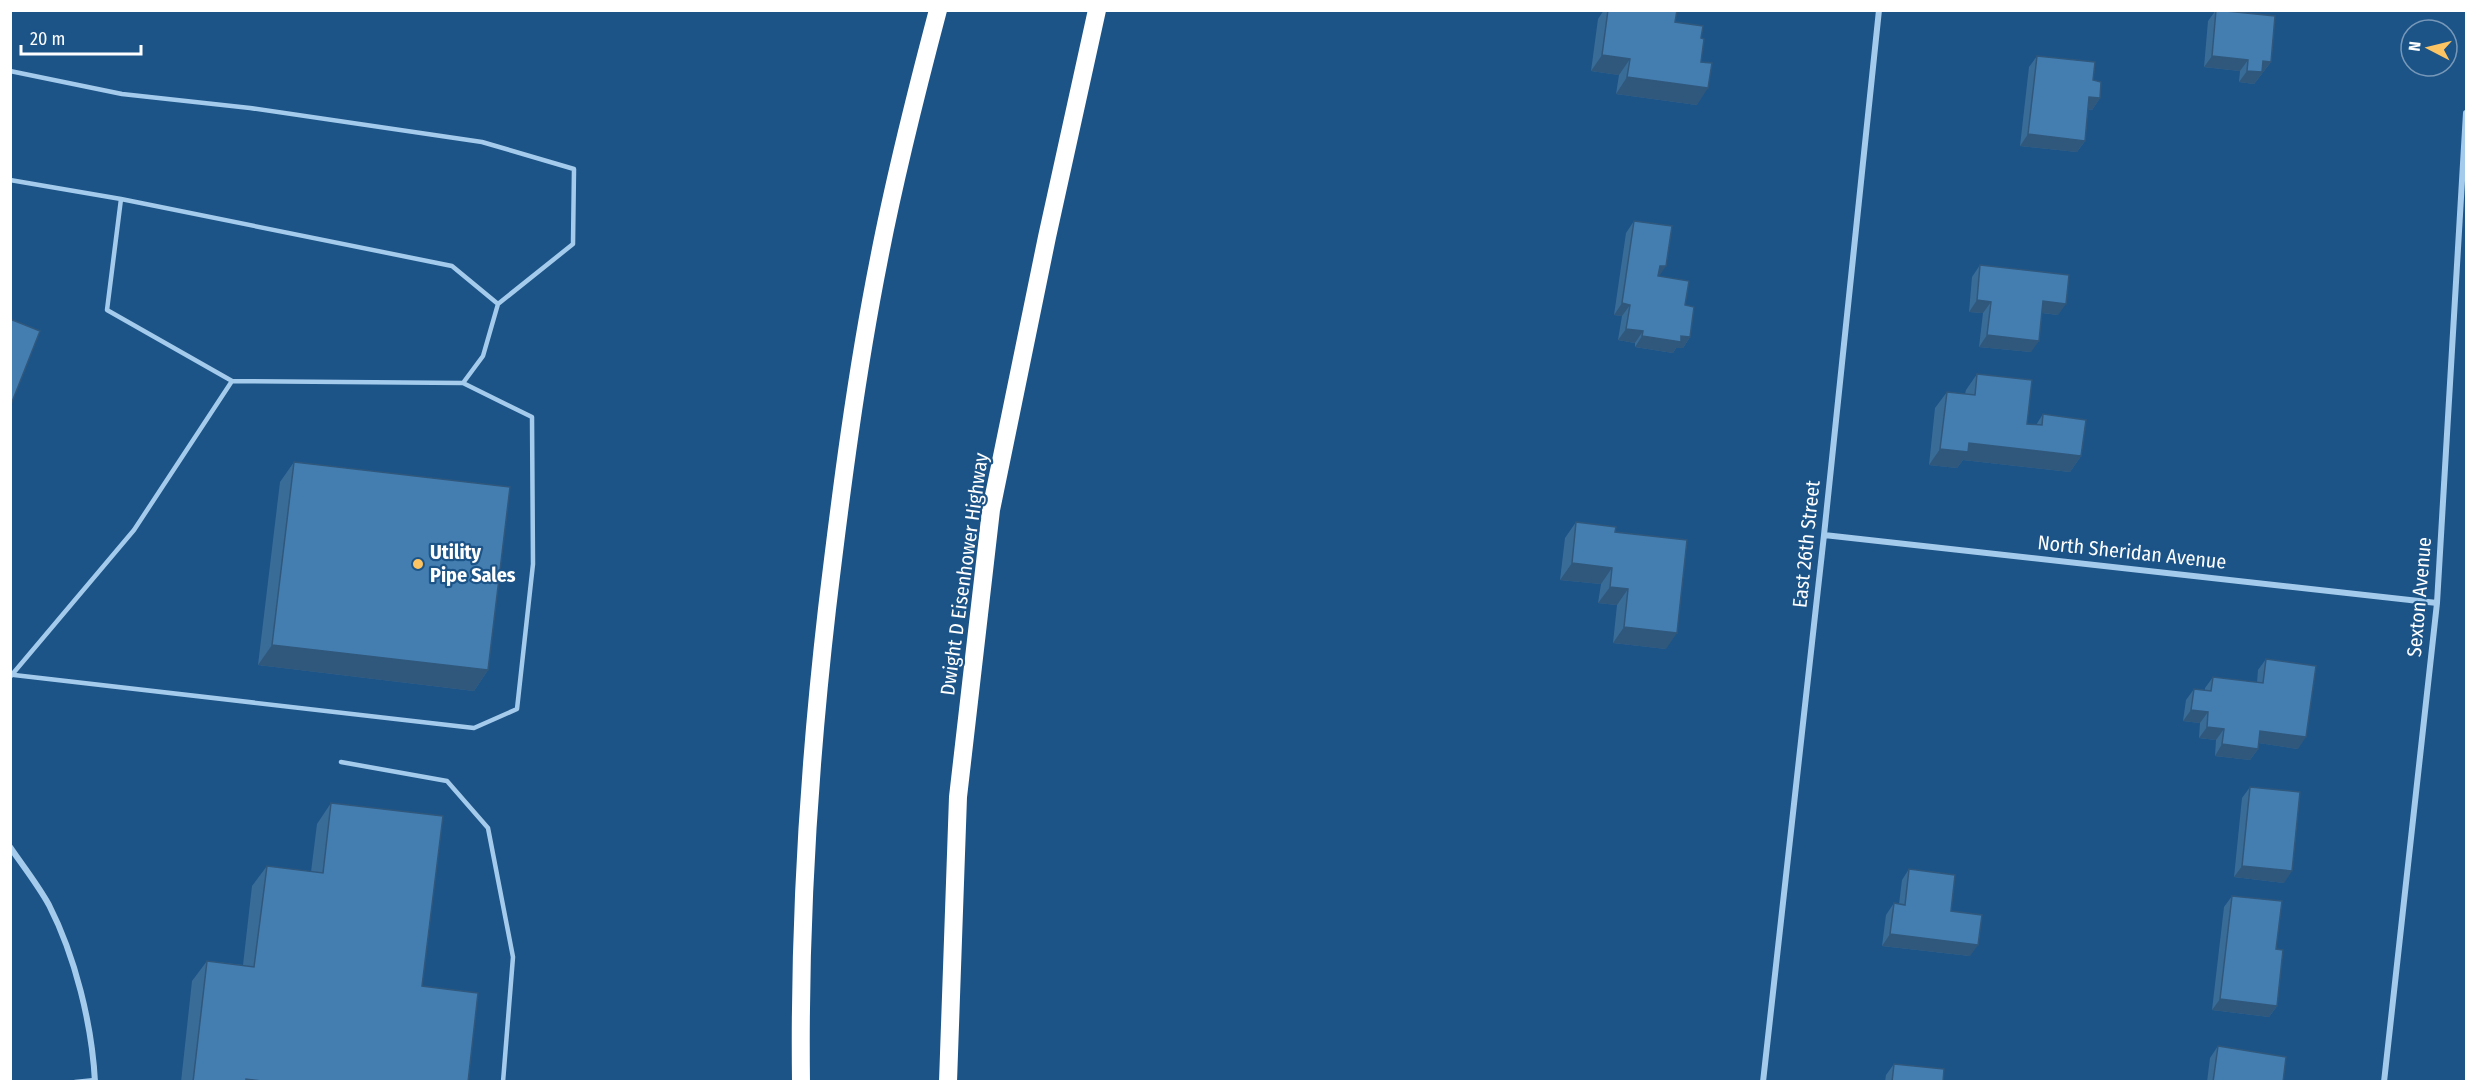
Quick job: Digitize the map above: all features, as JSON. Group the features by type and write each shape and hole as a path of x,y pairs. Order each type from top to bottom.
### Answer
{"highway":[{"path":"801,1082 805,869 815,731 840,501 879,258 903,147 938,10"},
{"name":"Dwight D Eisenhower Highway","path":"948,1082 958,797 991,510 1096,10"}],"street":[{"name":"East 26th Street","path":"1763,1082 1879,10"},
{"name":"Sexton Avenue","path":"2384,1082 2437,603 2466,114"},
{"name":"North Sheridan Avenue","path":"1824,534 2437,603"},
{"path":"10,847 49,905 76,973 89,1025 95,1081"}],"lane":[{"path":"10,71 122,94 250,108 482,142 574,169 573,244 498,304 483,356 463,383"},
{"path":"10,180 121,199 452,266 498,304"},
{"path":"12,676 474,728 517,709 533,564 532,417 463,383 232,381 107,310 121,199"},
{"path":"12,676 134,530 232,381"},
{"path":"340,762 447,781 488,828 513,957 503,1082"},
{"path":"75,1082 95,1081"}],"building":[{"path":"1608,10 1677,10 1675,22 1703,26 1701,62 1712,63 1708,88 1627,77 1630,59 1602,55"},
{"path":"2216,10 2275,16 2271,62 2263,61 2262,72 2247,71 2248,60 2212,56"},
{"path":"2037,56 2095,62 2093,80 2101,82 2100,98 2089,97 2085,141 2028,134"},
{"path":"1634,221 1672,226 1666,266 1660,266 1658,276 1689,281 1685,305 1694,307 1690,337 1681,336 1681,342 1642,336 1643,331 1626,329 1630,305 1622,303"},
{"path":"1980,265 2069,275 2066,304 2043,301 2039,341 1987,335 1991,302 1977,300"},
{"path":"10,319 40,331 10,407"},
{"path":"1977,374 2032,380 2027,424 2042,425 2043,414 2086,420 2081,456 1969,443 1968,452 1940,449 1947,392 1975,395"},
{"path":"294,462 510,487 488,670 272,645"},
{"path":"1576,522 1616,527 1615,532 1687,540 1677,633 1624,627 1628,589 1610,587 1612,568 1572,563"},
{"path":"2266,659 2316,666 2306,737 2260,731 2258,749 2222,744 2224,729 2207,727 2208,712 2191,710 2194,689 2211,691 2213,677 2263,683"},
{"path":"2250,787 2300,792 2292,871 2242,866"},
{"path":"331,803 443,816 422,986 478,993 468,1082 269,1082 246,1079 246,1082 193,1082 207,961 254,967 267,866 323,873"},
{"path":"1909,869 1955,875 1951,911 1982,915 1978,945 1890,934 1894,903 1905,905"},
{"path":"2232,896 2282,901 2276,949 2283,950 2277,1006 2220,999"},
{"path":"2218,1046 2286,1057 2283,1082 2213,1082"},
{"path":"1894,1064 1944,1069 1943,1082 1892,1082"}],"place":[{"name":"Utility Pipe Sales","path":"418,564"}]}
